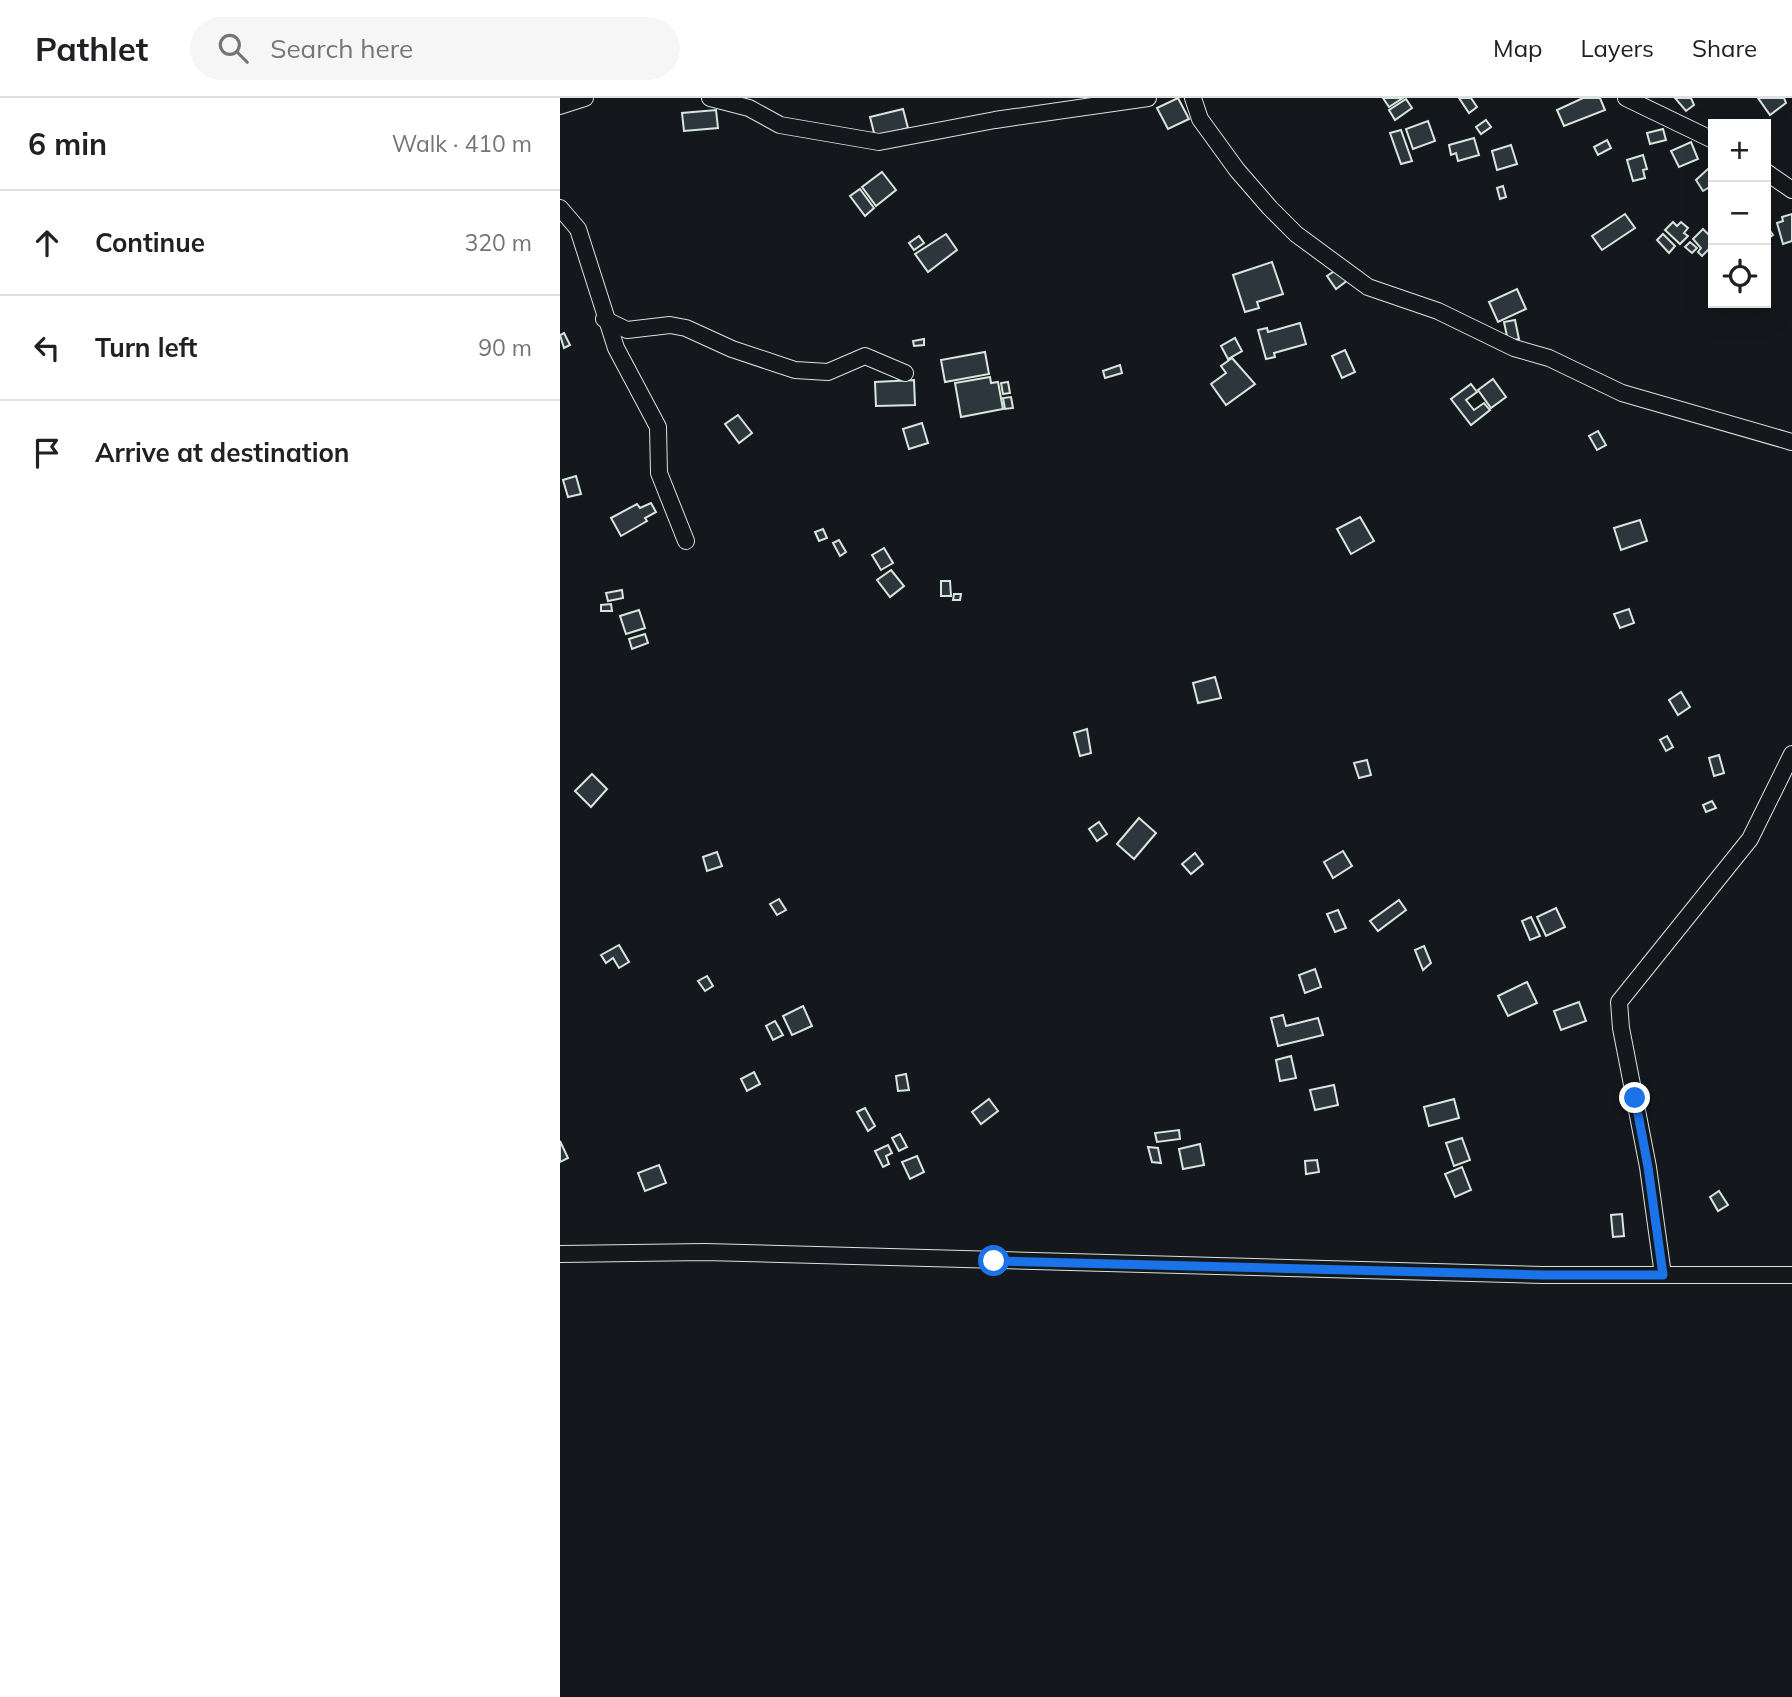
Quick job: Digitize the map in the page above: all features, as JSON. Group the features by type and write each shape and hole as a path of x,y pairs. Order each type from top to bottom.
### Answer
{"street":[{"path":"560,106 585,98"},
{"path":"710,98 749,108 780,125 878,142 995,120 1147,98"},
{"path":"1193,98 1200,119 1237,170 1270,208 1296,233 1368,286 1438,311 1514,348 1549,358 1622,393 1792,442"},
{"path":"1626,98 1708,139"},
{"path":"1771,175 1792,190"},
{"path":"560,208 578,229 604,319 616,348 658,427 659,473 686,541"},
{"path":"604,319 627,330 670,326 686,328 732,349 795,370 828,372 865,356 905,373"},
{"path":"1663,1275 1648,1167 1621,1028 1619,1002 1750,839 1792,754"},
{"path":"560,1254 705,1252 1488,1274 1792,1275"}],"building":[{"path":"1178,98 1189,119 1168,129 1157,108"},
{"path":"1383,98 1403,98 1389,107"},
{"path":"1459,98 1471,98 1477,107 1469,113"},
{"path":"1583,98 1600,98 1605,110 1564,126 1557,110"},
{"path":"1675,98 1691,98 1694,105 1686,111"},
{"path":"1758,98 1784,98 1786,103 1770,115"},
{"path":"1406,99 1412,108 1395,120 1389,110"},
{"path":"903,109 908,128 875,137 870,117"},
{"path":"716,110 718,128 684,131 682,113"},
{"path":"1486,120 1491,127 1481,134 1476,127"},
{"path":"1428,121 1435,141 1413,149 1406,129"},
{"path":"1663,129 1666,140 1650,144 1647,133"},
{"path":"1401,130 1412,161 1401,164 1390,133"},
{"path":"1474,138 1479,155 1458,161 1456,153 1451,155 1449,145"},
{"path":"1607,140 1611,148 1598,155 1594,147"},
{"path":"1691,142 1698,159 1679,167 1671,151"},
{"path":"1511,145 1517,164 1497,170 1492,151"},
{"path":"1643,155 1647,169 1643,170 1645,178 1633,181 1627,160"},
{"path":"1708,169 1708,188 1703,191 1696,180"},
{"path":"882,172 896,190 876,206 862,187"},
{"path":"1503,186 1506,197 1500,199 1497,188"},
{"path":"860,189 874,208 865,216 850,196"},
{"path":"1625,214 1635,228 1602,250 1592,236"},
{"path":"1792,214 1792,241 1783,244 1777,223 1783,221 1782,217"},
{"path":"1673,222 1677,226 1681,222 1688,228 1684,233 1688,236 1680,244 1665,230"},
{"path":"1703,229 1708,234 1708,250 1702,256 1698,252 1701,248 1693,239"},
{"path":"946,234 957,250 928,272 915,254"},
{"path":"1663,234 1675,246 1669,253 1657,240"},
{"path":"919,236 924,243 914,250 909,243"},
{"path":"1690,242 1697,248 1692,253 1685,247"},
{"path":"1272,262 1283,294 1257,302 1259,308 1245,312 1233,275"},
{"path":"1339,268 1348,280 1336,289 1327,276"},
{"path":"1517,289 1526,309 1498,322 1489,302"},
{"path":"1515,320 1519,339 1508,341 1504,322"},
{"path":"1300,323 1306,344 1274,353 1275,357 1266,359 1258,330 1267,328 1268,332"},
{"path":"564,333 570,345 564,348 560,335"},
{"path":"1235,338 1242,351 1228,359 1221,346"},
{"path":"924,339 924,345 914,346 913,341"},
{"path":"1345,350 1355,372 1342,378 1332,356"},
{"path":"985,352 989,374 945,382 941,360"},
{"path":"1232,358 1255,384 1226,405 1211,384 1226,373 1221,366"},
{"path":"1120,365 1122,373 1105,378 1103,371"},
{"path":"990,377 991,383 998,382 1003,409 961,417 955,383"},
{"path":"1493,379 1506,397 1491,408 1478,390"},
{"path":"914,380 915,405 876,406 875,382"},
{"path":"1008,382 1010,393 1003,394 1001,383"},
{"path":"1471,384 1477,392 1466,400 1474,410 1484,403 1490,410 1471,425 1451,399"},
{"path":"1011,397 1013,408 1005,409 1003,398"},
{"path":"738,415 752,433 739,443 725,424"},
{"path":"922,423 928,443 909,449 903,429"},
{"path":"1598,431 1606,445 1597,450 1589,436"},
{"path":"576,476 581,494 568,497 563,480"},
{"path":"651,503 656,512 645,518 647,521 621,536 611,518 637,504 640,508"},
{"path":"1360,517 1374,541 1351,554 1337,529"},
{"path":"1640,520 1647,541 1621,550 1614,528"},
{"path":"823,529 827,538 819,541 815,532"},
{"path":"839,540 846,552 840,556 833,543"},
{"path":"884,548 893,563 881,570 872,555"},
{"path":"891,570 904,586 890,597 877,580"},
{"path":"941,581 950,581 951,596 941,596"},
{"path":"622,590 623,598 608,601 606,593"},
{"path":"954,594 961,594 960,600 953,600"},
{"path":"611,604 612,611 601,611 601,605"},
{"path":"1629,609 1634,623 1620,628 1614,614"},
{"path":"639,610 645,628 626,634 620,616"},
{"path":"645,634 648,643 632,649 629,639"},
{"path":"1215,677 1221,698 1198,703 1193,683"},
{"path":"1681,692 1690,707 1678,715 1669,700"},
{"path":"1087,729 1091,753 1080,756 1074,733"},
{"path":"1667,736 1673,747 1666,751 1660,740"},
{"path":"1719,755 1724,773 1714,776 1709,758"},
{"path":"1367,760 1371,775 1359,778 1354,763"},
{"path":"592,774 607,789 591,807 575,791"},
{"path":"1712,801 1716,808 1706,812 1703,805"},
{"path":"1139,818 1156,833 1134,859 1117,844"},
{"path":"1099,822 1107,834 1097,841 1089,829"},
{"path":"1343,851 1352,866 1333,878 1324,862"},
{"path":"717,852 722,866 707,871 703,857"},
{"path":"1195,853 1203,864 1191,874 1182,864"},
{"path":"779,899 786,910 777,915 770,904"},
{"path":"1399,900 1406,910 1378,931 1370,921"},
{"path":"1556,908 1565,927 1546,936 1537,917"},
{"path":"1338,910 1346,928 1335,932 1327,914"},
{"path":"1531,917 1540,936 1530,940 1522,921"},
{"path":"619,945 629,962 619,968 613,958 606,963 601,955"},
{"path":"1424,946 1431,963 1423,970 1415,950"},
{"path":"1315,969 1321,987 1305,993 1299,975"},
{"path":"707,976 713,986 705,991 698,981"},
{"path":"1527,982 1537,1003 1508,1016 1498,996"},
{"path":"1579,1002 1586,1021 1561,1030 1554,1011"},
{"path":"803,1006 812,1026 792,1035 783,1016"},
{"path":"1283,1015 1286,1026 1318,1018 1323,1035 1278,1046 1271,1018"},
{"path":"775,1021 783,1035 773,1040 766,1026"},
{"path":"1291,1056 1296,1078 1280,1081 1276,1060"},
{"path":"754,1072 760,1084 747,1091 741,1079"},
{"path":"906,1074 909,1090 898,1091 896,1076"},
{"path":"1334,1085 1338,1105 1315,1110 1310,1090"},
{"path":"989,1099 998,1111 981,1124 972,1112"},
{"path":"1454,1099 1459,1118 1429,1126 1424,1107"},
{"path":"865,1108 875,1126 868,1131 857,1112"},
{"path":"1179,1130 1180,1139 1157,1142 1155,1133"},
{"path":"900,1134 907,1147 899,1151 892,1138"},
{"path":"1462,1138 1470,1160 1454,1166 1446,1143"},
{"path":"560,1141 568,1158 560,1162"},
{"path":"1200,1144 1204,1165 1183,1169 1179,1149"},
{"path":"888,1145 892,1153 886,1156 889,1164 883,1167 875,1151"},
{"path":"1148,1147 1158,1148 1161,1163 1152,1162"},
{"path":"917,1156 924,1172 910,1179 902,1162"},
{"path":"1317,1160 1319,1172 1306,1174 1305,1161"},
{"path":"659,1165 666,1183 645,1191 638,1173"},
{"path":"1462,1167 1471,1190 1455,1197 1445,1174"},
{"path":"1719,1191 1728,1205 1718,1211 1710,1197"},
{"path":"1622,1214 1624,1236 1613,1237 1611,1215"}],"route":[{"path":"994,1261 1543,1275 1663,1275 1635,1098"}]}
